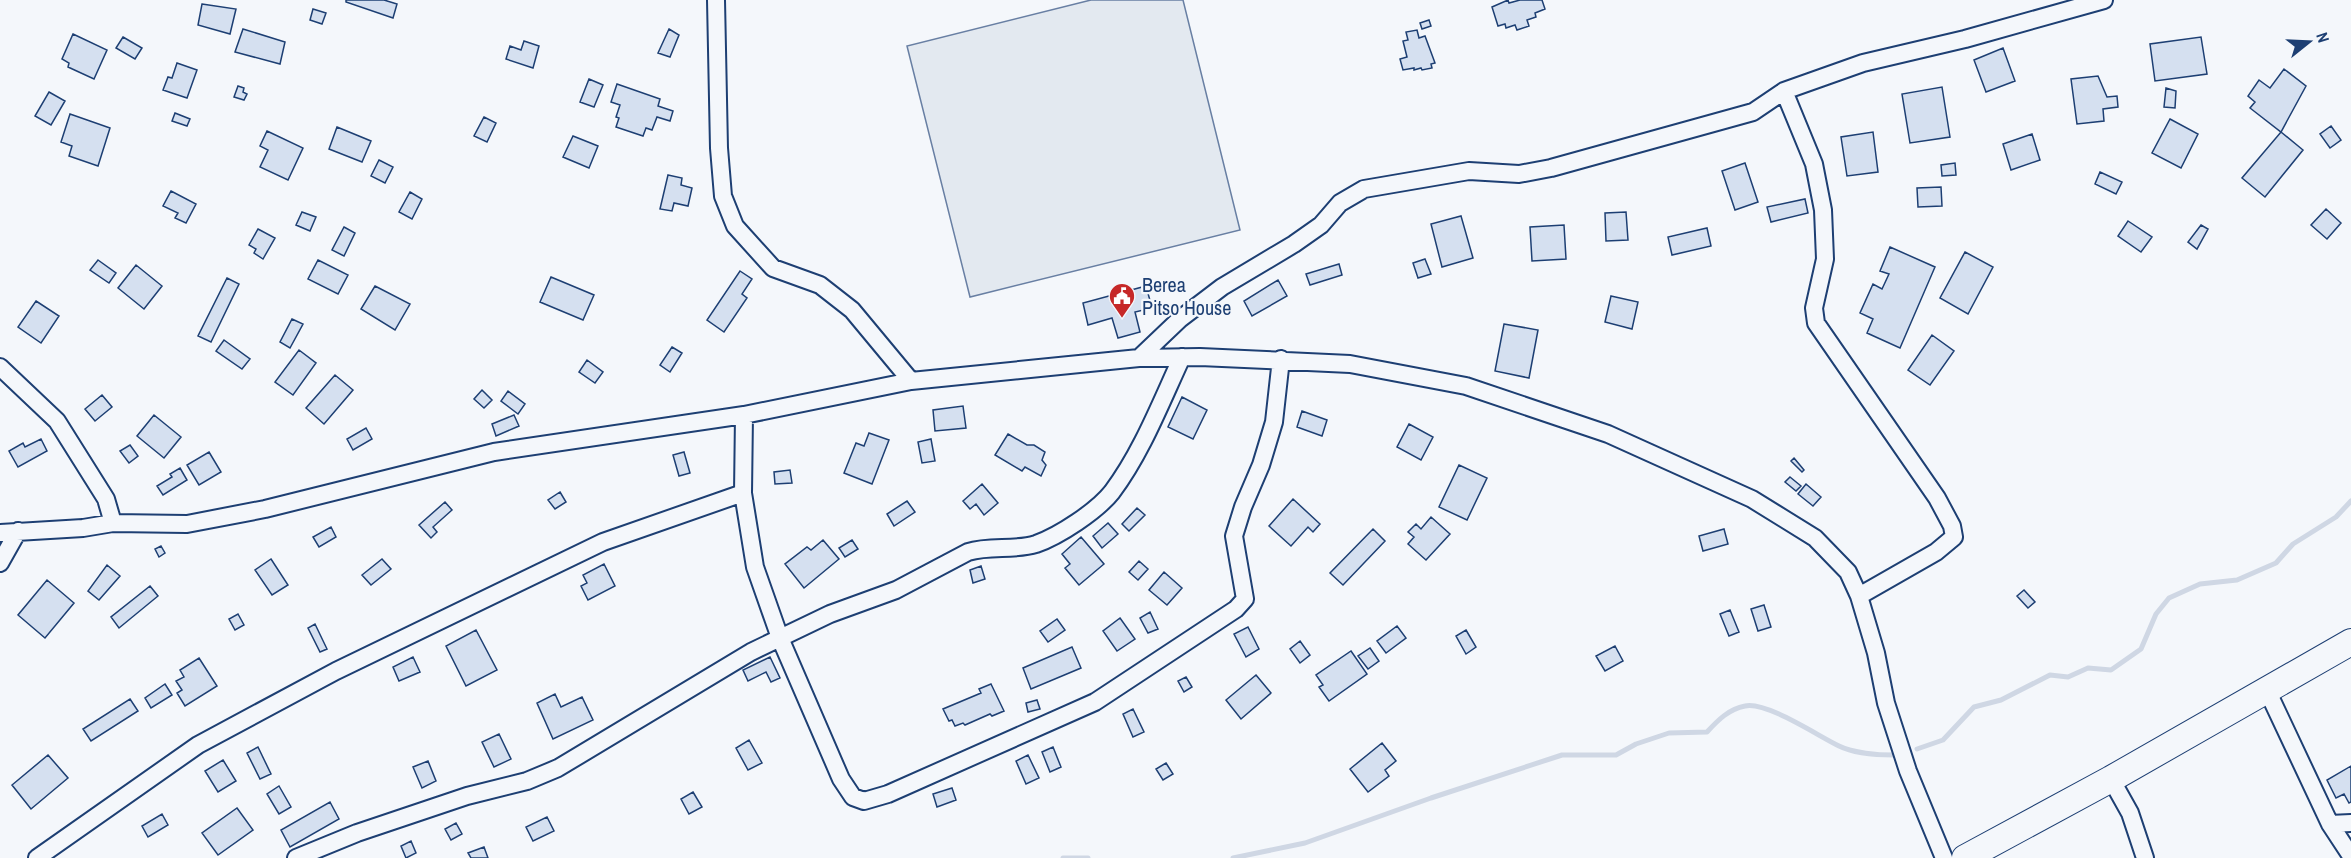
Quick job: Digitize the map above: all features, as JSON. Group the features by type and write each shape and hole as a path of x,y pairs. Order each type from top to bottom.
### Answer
{"main road":[{"path":"1965,858 2111,779 2351,642"}],"street":[{"path":"716,0 719,148 723,196 735,226 773,268 820,285 852,310 911,381"},
{"path":"1139,358 1180,319 1222,287 1294,244 1321,225 1340,203 1364,189 1469,171 1519,174 1551,168 1753,112 1784,91 1863,63 1965,39 2104,0"},
{"path":"1784,91 1814,164 1823,210 1825,259 1814,308 1816,323 1937,498 1952,526 1954,537 1936,552 1859,596"},
{"path":"296,858 357,833 466,795 527,781 558,768 751,652 831,614 896,590 968,552 980,548 1035,544 1067,529 1110,494 1126,471 1182,357"},
{"path":"0,532 83,528 113,523 187,524 265,509 494,452 744,415 911,381 1139,358 1281,359 1350,364 1466,386 1608,434 1752,500 1806,532 1823,546 1848,572 1859,596 1876,653 1886,704 1908,771 1944,858"},
{"path":"744,415 743,493 755,567 780,638 841,779 853,797 864,801 888,794 1095,702 1236,609 1245,599 1234,536 1261,465 1274,422 1281,359"},
{"path":"0,368 57,421 106,499 113,523"},
{"path":"37,858 198,745 336,671 603,542 743,493"},
{"path":"0,563 18,531"},
{"path":"2267,690 2330,824 2351,856"},
{"path":"2111,779 2130,813 2145,858"},
{"path":"2330,824 2351,823"}],"shaded area":[{"path":"1091,0 1183,0 1240,230 970,297 907,46"}],"building":[{"path":"346,0 384,0 397,4 393,18 346,2"},
{"path":"1508,0 1509,3 1520,0 1542,0 1545,9 1535,13 1536,17 1527,20 1529,26 1517,30 1515,25 1506,28 1505,24 1498,26 1492,7"},
{"path":"202,4 236,9 230,34 198,25"},
{"path":"313,9 326,13 322,24 310,20"},
{"path":"1429,20 1431,26 1422,29 1420,23"},
{"path":"243,29 285,42 280,64 235,52"},
{"path":"669,29 679,35 670,57 658,53"},
{"path":"1417,30 1419,38 1425,36 1435,63 1431,64 1432,68 1403,70 1400,59 1407,57 1403,41 1408,40 1406,32"},
{"path":"73,34 107,50 94,79 68,67 69,63 62,59"},
{"path":"123,37 142,48 135,59 116,48"},
{"path":"2201,37 2207,74 2155,81 2150,44"},
{"path":"524,41 539,46 533,68 506,59 510,46 521,50"},
{"path":"2003,48 2015,81 1986,92 1974,60"},
{"path":"177,63 197,70 187,98 163,90 168,77 172,78"},
{"path":"2284,69 2306,86 2281,132 2250,108 2255,102 2248,96 2259,80 2270,88"},
{"path":"2098,76 2107,97 2117,96 2118,107 2103,109 2104,121 2077,124 2071,79"},
{"path":"589,79 603,85 594,107 580,102"},
{"path":"617,84 660,99 658,106 673,111 670,121 657,117 652,130 646,128 643,136 616,127 620,105 611,102"},
{"path":"238,86 244,88 243,92 247,94 244,100 234,97"},
{"path":"1942,87 1950,137 1910,143 1902,94"},
{"path":"2166,88 2176,91 2175,108 2164,107"},
{"path":"49,92 65,101 51,125 35,116"},
{"path":"175,113 190,119 187,126 172,121"},
{"path":"70,114 110,128 98,166 69,156 72,146 61,142"},
{"path":"484,117 496,123 487,142 474,136"},
{"path":"2170,119 2198,134 2181,168 2152,153"},
{"path":"2331,126 2341,140 2330,148 2320,134"},
{"path":"337,127 371,141 362,162 329,149"},
{"path":"267,131 303,148 288,180 260,167 268,150 260,146"},
{"path":"1873,132 1878,172 1847,176 1841,137"},
{"path":"2281,132 2303,150 2265,197 2242,178"},
{"path":"2032,134 2040,160 2011,170 2003,144"},
{"path":"573,136 598,146 589,168 563,157"},
{"path":"379,160 393,167 385,183 371,176"},
{"path":"1745,163 1758,202 1735,210 1722,171"},
{"path":"1955,163 1956,175 1942,176 1941,165"},
{"path":"2100,172 2122,182 2116,194 2095,184"},
{"path":"668,175 682,178 681,185 692,188 688,206 674,203 672,211 660,209"},
{"path":"1941,187 1942,206 1918,207 1917,188"},
{"path":"171,191 196,204 186,223 175,218 178,213 163,206"},
{"path":"410,192 422,199 412,219 399,212"},
{"path":"1805,199 1808,213 1771,222 1767,207"},
{"path":"2326,209 2341,223 2327,239 2311,225"},
{"path":"302,212 316,217 310,231 296,225"},
{"path":"1626,212 1628,240 1606,241 1605,213"},
{"path":"1461,216 1473,258 1442,267 1431,224"},
{"path":"2128,221 2152,237 2141,252 2118,236"},
{"path":"1564,225 1566,259 1532,261 1530,227"},
{"path":"2201,225 2208,229 2197,249 2188,242"},
{"path":"344,227 355,233 344,256 332,250"},
{"path":"1707,228 1711,246 1672,255 1668,237"},
{"path":"258,229 275,238 263,259 254,253 256,249 249,245"},
{"path":"1890,247 1935,267 1900,348 1867,333 1873,319 1860,313 1873,284 1882,289 1889,274 1880,271"},
{"path":"1965,252 1993,267 1968,314 1940,298"},
{"path":"1425,259 1431,274 1418,278 1413,263"},
{"path":"98,260 116,273 109,283 90,270"},
{"path":"318,260 348,275 338,294 308,279"},
{"path":"1339,264 1342,275 1310,285 1306,274"},
{"path":"136,265 162,286 144,309 118,288"},
{"path":"740,271 752,279 742,294 747,298 724,332 707,320"},
{"path":"551,277 594,295 583,320 540,302"},
{"path":"227,278 239,284 211,342 198,336"},
{"path":"1278,280 1287,296 1252,316 1244,301"},
{"path":"375,286 410,304 395,330 361,309"},
{"path":"1146,286 1152,308 1135,312 1140,332 1118,338 1112,318 1088,325 1083,303"},
{"path":"1611,296 1638,302 1632,329 1605,322"},
{"path":"36,301 59,316 41,343 18,327"},
{"path":"292,319 303,324 290,348 280,342"},
{"path":"1504,324 1538,330 1529,378 1495,371"},
{"path":"1932,335 1954,351 1930,385 1908,370"},
{"path":"224,340 250,359 242,369 216,351"},
{"path":"672,347 682,353 670,372 660,365"},
{"path":"299,350 316,363 293,395 275,382"},
{"path":"587,360 603,372 595,383 579,372"},
{"path":"335,375 353,390 324,424 306,408"},
{"path":"482,390 492,400 484,408 474,399"},
{"path":"508,391 525,404 518,414 501,401"},
{"path":"102,395 112,407 95,421 85,409"},
{"path":"1182,397 1207,410 1193,439 1168,427"},
{"path":"963,406 966,428 935,431 933,410"},
{"path":"1302,411 1327,420 1322,436 1297,427"},
{"path":"154,415 181,437 164,458 137,436"},
{"path":"514,415 519,426 496,436 492,424"},
{"path":"1409,424 1433,437 1421,460 1397,447"},
{"path":"366,428 372,439 353,450 347,439"},
{"path":"869,433 889,440 872,484 844,473 856,443 864,446"},
{"path":"1008,434 1045,452 1042,460 1046,465 1041,476 1025,467 1022,471 995,455"},
{"path":"41,439 47,451 18,467 9,451 23,443 25,447"},
{"path":"931,439 935,461 922,463 918,442"},
{"path":"130,445 138,456 129,463 120,451"},
{"path":"209,452 221,472 199,485 187,465"},
{"path":"684,452 690,473 679,476 673,455"},
{"path":"1794,458 1804,470 1802,472 1791,461"},
{"path":"1459,465 1487,478 1467,520 1439,507"},
{"path":"180,468 187,480 163,495 157,486 172,477 170,474"},
{"path":"790,470 792,483 775,484 774,472"},
{"path":"1790,477 1801,486 1796,491 1785,482"},
{"path":"982,484 998,503 984,515 976,504 970,509 963,501"},
{"path":"1806,484 1821,497 1813,506 1798,494"},
{"path":"560,492 566,502 555,509 548,500"},
{"path":"1293,499 1320,524 1313,532 1308,527 1291,546 1269,526"},
{"path":"907,501 915,512 894,526 887,514"},
{"path":"445,502 452,510 433,527 437,532 431,538 419,525"},
{"path":"1137,508 1145,515 1129,531 1122,524"},
{"path":"1431,517 1450,534 1426,560 1408,544 1414,537 1408,532 1416,524 1421,529"},
{"path":"1108,523 1118,534 1102,548 1093,536"},
{"path":"331,527 336,537 319,547 313,537"},
{"path":"1373,529 1385,541 1343,585 1330,573"},
{"path":"1724,529 1728,544 1703,551 1699,536"},
{"path":"1081,537 1104,564 1079,585 1065,568 1070,564 1062,554"},
{"path":"823,540 839,559 804,588 785,564 807,547 811,550"},
{"path":"852,540 858,549 845,557 839,548"},
{"path":"161,546 165,553 159,557 155,549"},
{"path":"271,559 288,585 272,595 255,570"},
{"path":"382,559 391,569 371,585 362,575"},
{"path":"1139,561 1148,569 1138,580 1129,572"},
{"path":"604,564 615,586 588,600 581,586 587,583 583,575"},
{"path":"107,565 120,576 99,600 88,591"},
{"path":"981,566 985,579 973,583 970,570"},
{"path":"1164,572 1182,588 1167,605 1149,590"},
{"path":"47,580 74,603 45,638 18,615"},
{"path":"150,586 158,596 119,628 111,617"},
{"path":"2024,590 2035,602 2028,608 2017,596"},
{"path":"1764,605 1771,627 1758,631 1751,609"},
{"path":"1730,610 1739,632 1729,636 1720,614"},
{"path":"1150,612 1158,629 1148,633 1140,618"},
{"path":"238,614 244,625 235,630 229,619"},
{"path":"1120,618 1135,639 1117,651 1103,631"},
{"path":"1057,619 1065,630 1048,642 1040,631"},
{"path":"315,624 327,649 320,652 308,628"},
{"path":"1397,626 1406,638 1386,653 1377,641"},
{"path":"1248,627 1259,649 1246,657 1234,634"},
{"path":"476,630 497,670 466,686 446,646"},
{"path":"1466,630 1476,647 1466,654 1456,636"},
{"path":"1300,641 1310,655 1300,663 1290,649"},
{"path":"1615,646 1623,661 1605,671 1596,656"},
{"path":"1072,647 1081,668 1031,689 1023,668"},
{"path":"1370,648 1379,661 1368,669 1358,656"},
{"path":"1351,651 1367,674 1329,701 1319,687 1323,685 1316,675"},
{"path":"413,657 420,672 399,681 393,667"},
{"path":"770,657 780,678 771,682 766,672 748,681 743,670"},
{"path":"199,658 217,686 185,706 177,693 182,690 176,681 184,677 180,670"},
{"path":"1256,675 1271,693 1241,719 1226,700"},
{"path":"1186,677 1192,687 1184,692 1178,681"},
{"path":"165,684 172,695 151,708 145,698"},
{"path":"991,684 1004,711 992,716 990,714 965,725 963,723 955,726 952,720 949,721 943,709 981,693 979,689"},
{"path":"555,694 561,707 582,697 593,720 553,739 537,703"},
{"path":"130,699 138,711 91,741 83,729"},
{"path":"1037,700 1040,709 1028,712 1026,703"},
{"path":"1133,709 1144,732 1133,737 1123,714"},
{"path":"499,734 511,759 494,767 482,742"},
{"path":"749,740 762,763 748,770 736,748"},
{"path":"1382,743 1396,761 1385,770 1389,776 1368,792 1350,769"},
{"path":"258,747 271,774 260,779 247,753"},
{"path":"1053,747 1061,767 1050,772 1042,752"},
{"path":"48,755 68,778 31,809 12,785"},
{"path":"1028,755 1039,778 1026,784 1016,761"},
{"path":"223,760 236,781 218,792 205,771"},
{"path":"428,761 436,781 422,788 413,767"},
{"path":"1166,763 1173,774 1163,780 1156,769"},
{"path":"2351,766 2351,802 2349,803 2344,794 2336,798 2327,780"},
{"path":"279,786 291,807 279,814 267,794"},
{"path":"952,788 956,800 937,807 933,794"},
{"path":"693,792 702,807 689,814 681,799"},
{"path":"330,802 339,819 290,847 281,830"},
{"path":"237,808 253,830 218,855 202,833"},
{"path":"162,814 168,825 148,837 142,826"},
{"path":"547,817 554,831 533,841 526,827"},
{"path":"456,823 462,834 451,840 445,829"},
{"path":"411,841 416,853 406,858 401,846"},
{"path":"484,847 488,858 471,858 468,853"}],"waterway":[{"path":"1917,749 1943,740 1974,707 2001,700 2050,675 2068,677 2088,668 2111,670 2141,649 2156,614 2169,598 2200,584 2237,580 2276,563 2293,544 2336,517 2351,501"},
{"path":"1233,858 1305,843 1562,755 1616,755 1636,744 1669,733 1707,732 1729,712 1745,706 1766,709 1851,750 1894,755"},
{"path":"1063,858 1088,858"}],"place":[{"name":"Berea Pitso House","path":"1122,319"}]}
